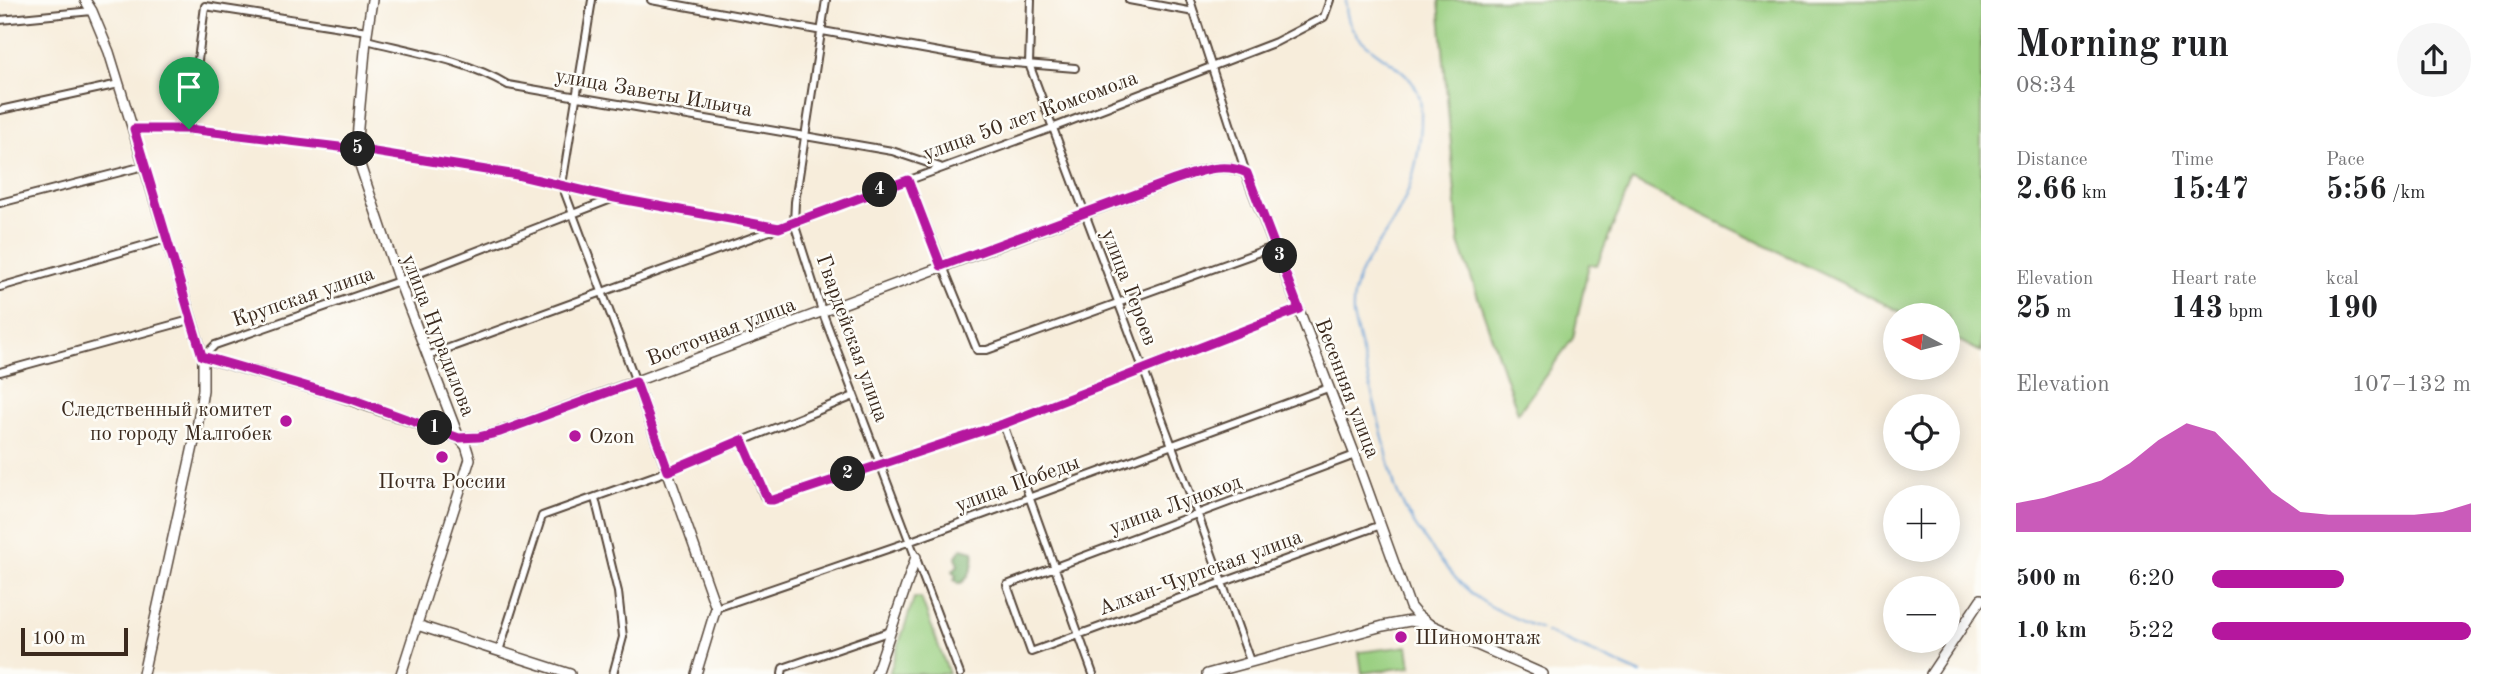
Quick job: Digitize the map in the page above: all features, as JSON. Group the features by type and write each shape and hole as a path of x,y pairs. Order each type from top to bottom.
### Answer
{"street":[{"path":"85,0 92,11 119,83 202,356 204,390 197,428 143,674"},
{"name":"улица Нурадилова","path":"372,0 356,149 399,281 459,438 469,454"},
{"path":"592,0 562,185 636,382 716,608 696,674"},
{"path":"651,0 989,61 1075,68"},
{"name":"Гвардейская улица","path":"827,0 794,223 822,311 960,674"},
{"name":"улица Героев","path":"1031,0 1029,64 1198,514 1250,661"},
{"path":"1129,0 1194,12"},
{"name":"Весенняя улица","path":"1190,0 1247,173 1410,607 1429,624 1543,674"},
{"name":"улица 50 лет Комсомола","path":"427,356 1052,128 1276,42 1324,17 1330,0"},
{"name":"улица Заветы Ильича","path":"189,129 205,6 367,35 489,73 508,85 892,150 940,167"},
{"path":"0,20 92,11"},
{"path":"0,110 119,83"},
{"path":"134,129 189,129 356,149 517,175 615,198 779,228"},
{"path":"0,203 144,166"},
{"name":"Восточная улица","path":"202,356 354,400 459,438 479,437 500,432 941,266 1209,169 1229,167 1247,173"},
{"path":"908,180 977,350 986,350 1276,246"},
{"name":"Крупская улица","path":"202,356 215,345 399,281 615,198"},
{"path":"0,287 166,239"},
{"path":"742,440 768,500 773,500 1003,424 1299,309"},
{"path":"0,372 191,320"},
{"name":"улица Победы","path":"716,608 911,541 1328,388"},
{"path":"499,651 542,516 668,471 854,396"},
{"path":"1003,424 1093,674"},
{"path":"401,674 469,463 469,454 479,437"},
{"name":"улица Луноход","path":"1031,652 1007,584 1355,455"},
{"path":"595,498 618,592 623,637 613,674"},
{"name":"Алхан-Чуртская улица","path":"1031,652 1381,525"},
{"path":"876,674 916,557"},
{"path":"1931,674 1981,599"},
{"path":"1207,674 1396,623 1414,621 1429,624"},
{"path":"417,625 570,674"},
{"path":"782,674 783,668 891,631"}],"green space":[{"path":"1439,0 1981,0 1981,352 1960,341 1960,303 1883,303 1632,180 1597,265 1589,264 1573,338 1518,413 1459,242"},
{"path":"962,548 973,551 973,561 969,575 959,584 954,579 956,576 953,571 958,565 956,556"},
{"path":"914,598 921,598 949,674 889,674"},
{"path":"1408,646 1411,667 1362,673 1359,652"}],"waterway":[{"path":"1346,0 1348,19 1356,34 1408,77 1417,91 1421,108 1419,148 1409,187 1399,211 1361,272 1353,300 1353,316 1395,487 1420,532 1470,592 1489,605 1541,629"},
{"path":"1546,632 1641,674"}],"place":[{"name":"Следственный комитет по городу Малгобек","path":"286,421"},
{"name":"Ozon","path":"575,436"},
{"name":"Почта России","path":"442,457"},
{"name":"Шиномонтаж","path":"1401,637"}],"route":[{"path":"134,129 189,129 356,149 517,175 615,198 779,228 908,180 941,266 1174,180 1217,167 1234,168 1247,173 1299,309 1003,424 768,500 742,440 668,471 636,382 500,432 459,438 354,400 202,356 134,129"}]}
